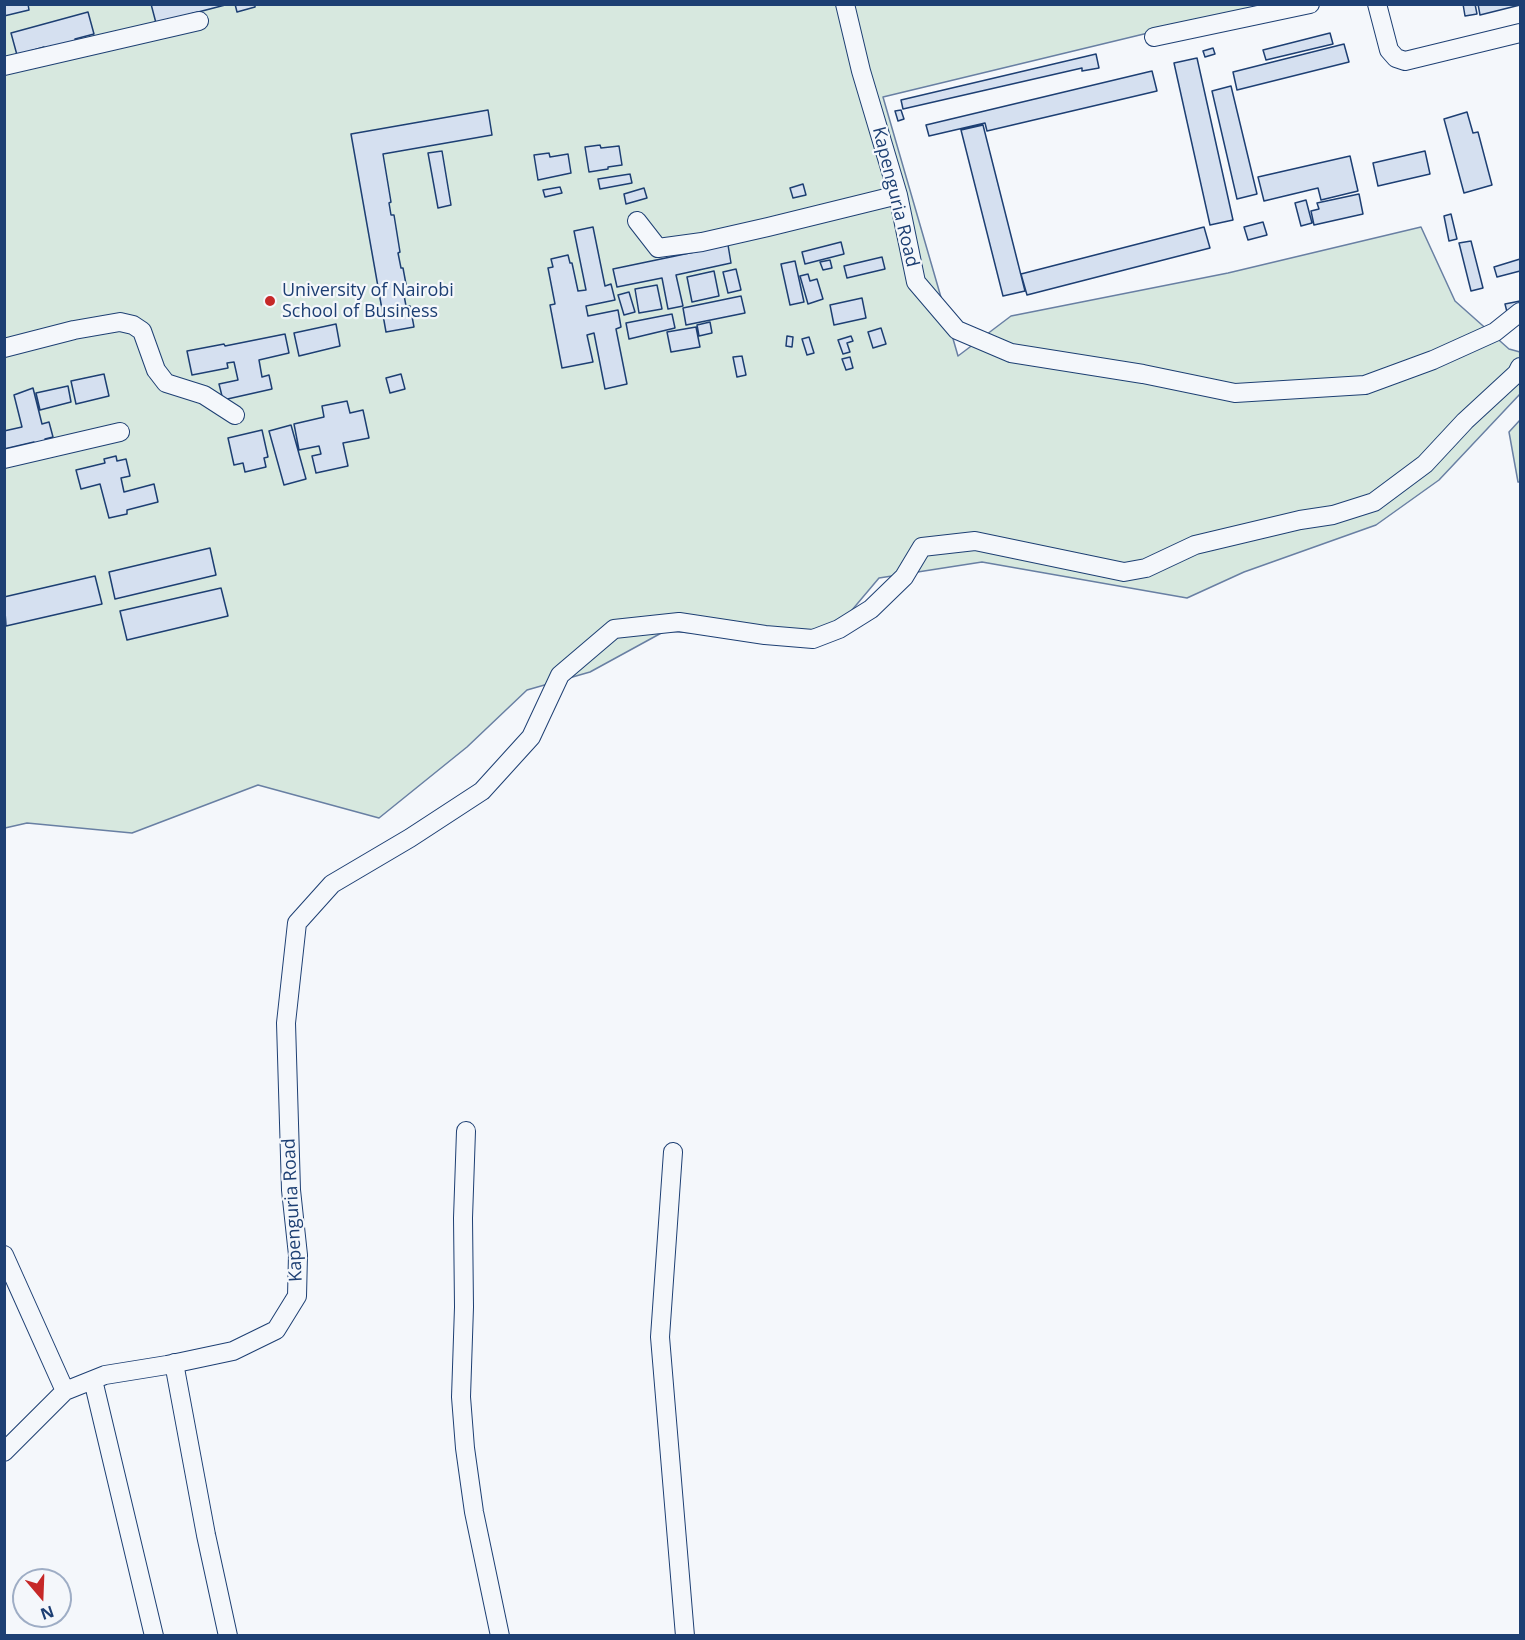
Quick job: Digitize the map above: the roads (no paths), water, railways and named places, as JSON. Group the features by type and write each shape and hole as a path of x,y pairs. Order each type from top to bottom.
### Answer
{"street":[{"name":"Kapenguria Road","path":"845,4 861,71 897,195 916,282 957,330 1011,353 1143,374 1235,393 1365,385 1433,360 1495,332 1521,312"},
{"path":"1154,37 1310,4"},
{"path":"1377,4 1389,50 1396,58 1405,61 1521,33"},
{"path":"4,66 199,21"},
{"path":"638,221 658,249 702,242 897,195"},
{"path":"4,348 74,330 120,322 133,325 142,331 156,370 166,383 204,395 235,416"},
{"name":"Kapenguria Road","path":"4,1452 65,1391 105,1375 233,1351 276,1330 297,1296 298,1255 291,1190 286,1023 297,923 332,884 410,838 482,791 531,737 560,675 614,629 679,622 765,635 813,639 839,629 871,609 904,577 922,547 975,541 1124,572 1146,568 1195,545 1300,520 1333,515 1374,502 1425,465 1465,421 1521,367"},
{"path":"4,459 120,432"},
{"path":"466,1131 461,1397 474,1512 500,1635"},
{"path":"673,1152 660,1336 686,1635"},
{"path":"4,1255 65,1391"},
{"path":"174,1363 206,1535 228,1635"},
{"path":"93,1380 154,1635"}],"place":[{"name":"University of Nairobi School of Business","path":"270,301"}]}
